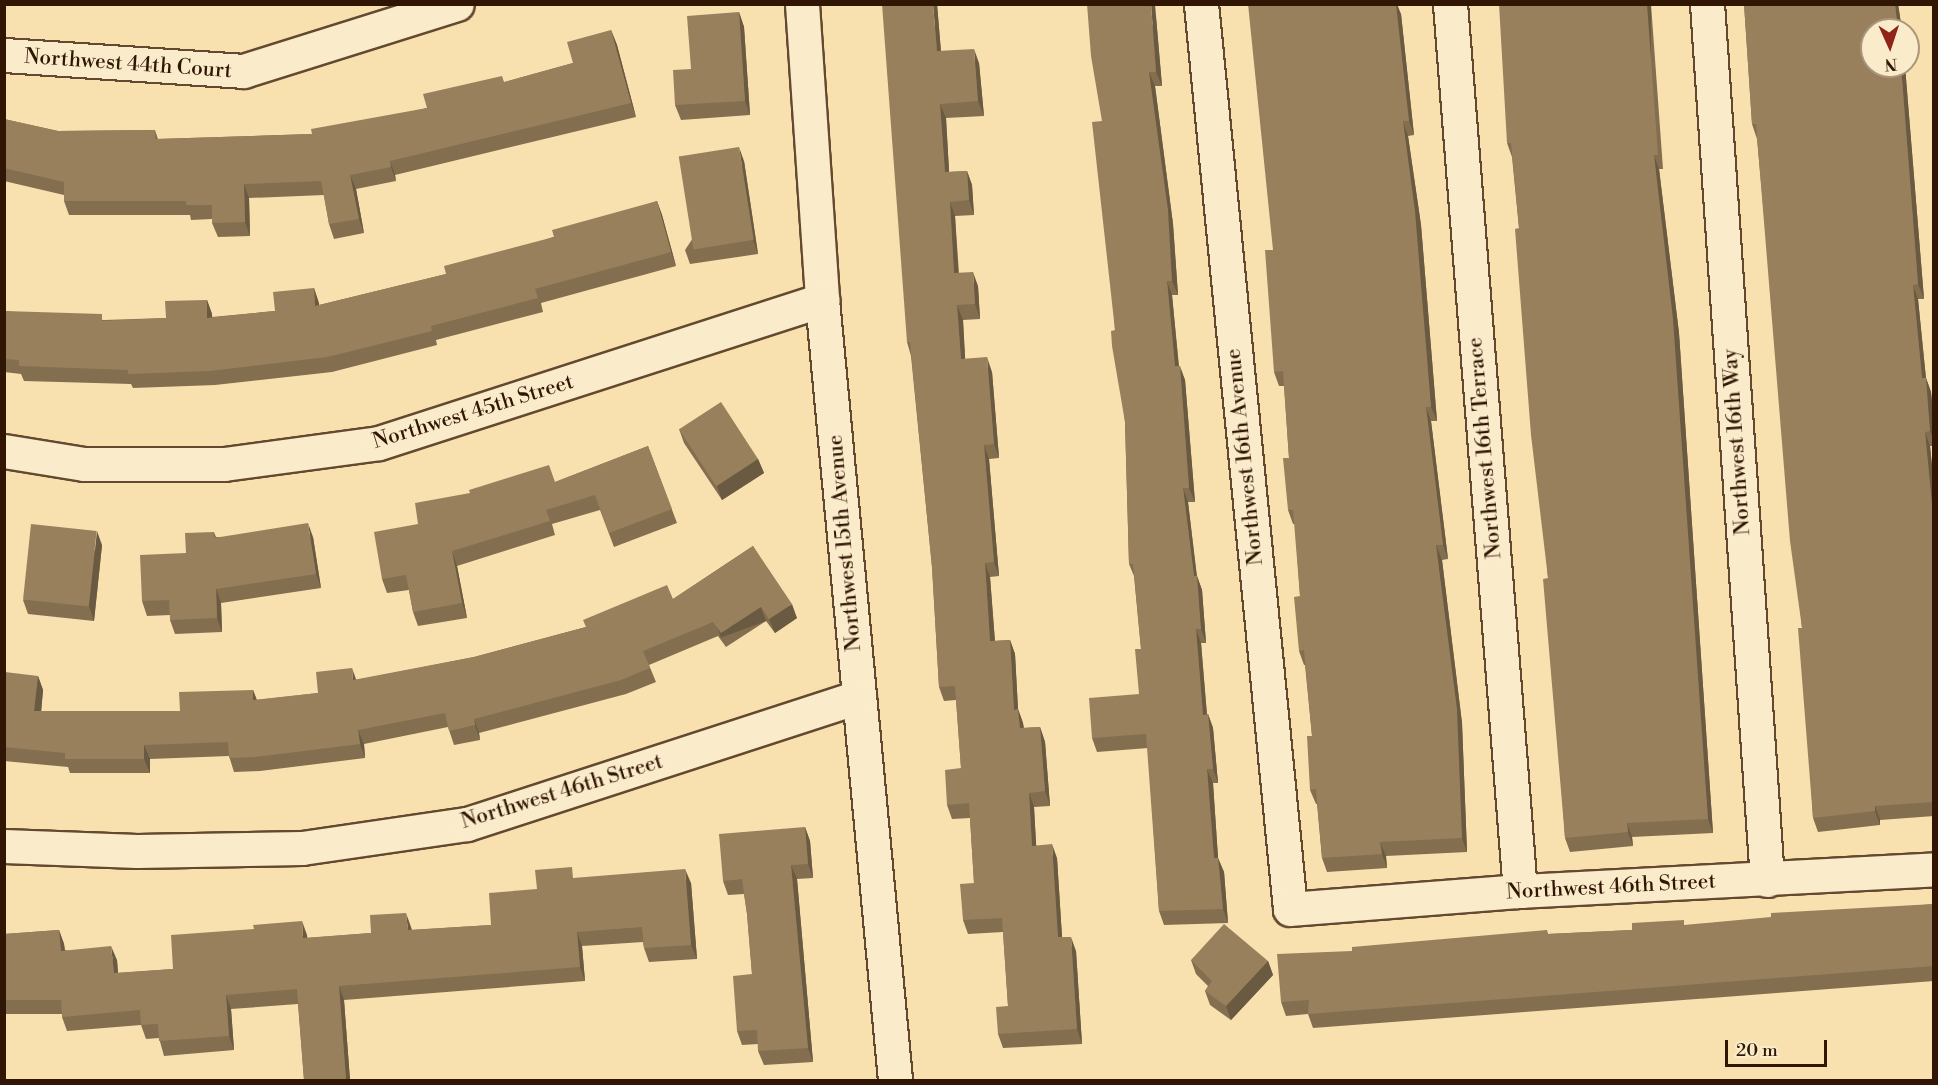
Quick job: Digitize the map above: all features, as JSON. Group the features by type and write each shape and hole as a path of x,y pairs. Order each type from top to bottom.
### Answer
{"street":[{"name":"Northwest 44th Court","path":"4,55 243,71 457,4"},
{"name":"Northwest 15th Avenue","path":"802,4 822,300 895,1080"},
{"name":"Northwest 16th Avenue","path":"1201,4 1290,909"},
{"name":"Northwest 16th Terrace","path":"1450,4 1520,891"},
{"name":"Northwest 16th Way","path":"1707,4 1767,880"},
{"name":"Northwest 45th Street","path":"4,451 84,464 224,464 379,443 822,300"},
{"name":"Northwest 46th Street","path":"4,846 137,851 302,848 467,824 859,697"},
{"name":"Northwest 46th Street","path":"1290,909 1520,891 1767,880 1934,869"}],"building":[{"path":"882,4 933,4 937,51 974,49 978,101 940,104 945,172 967,171 969,200 950,202 954,273 973,272 975,304 957,305 961,359 987,357 994,444 984,445 994,562 985,563 990,641 1010,640 1014,710 1018,709 1020,728 1040,727 1045,791 1029,793 1032,846 1052,844 1058,937 1071,937 1077,1029 998,1034 996,1007 1008,1006 1002,918 963,920 960,884 974,883 969,803 947,805 945,770 961,768 955,686 939,687 932,567 910,342 907,342"},
{"path":"1087,4 1151,4 1156,72 1149,72 1168,210 1172,281 1167,281 1175,366 1180,366 1189,488 1183,488 1194,576 1197,576 1201,629 1196,629 1203,715 1208,714 1213,769 1207,769 1214,858 1218,858 1223,909 1159,911 1146,734 1092,738 1089,698 1139,694 1135,649 1141,649 1133,564 1129,564 1125,422 1112,346 1111,331 1115,330 1092,122 1102,121 1091,56"},
{"path":"1248,4 1396,4 1409,121 1403,121 1415,211 1431,407 1426,407 1443,545 1436,545 1457,709 1462,838 1380,842 1382,854 1322,858 1316,789 1310,790 1307,736 1312,736 1304,650 1299,651 1294,597 1300,596 1293,510 1288,510 1283,458 1289,458 1283,371 1274,372 1265,250 1273,250"},
{"path":"1499,4 1647,4 1658,155 1654,155 1673,319 1708,819 1627,823 1628,832 1565,838 1543,579 1548,578 1531,435 1515,229 1519,228 1511,143 1507,143"},
{"path":"1744,4 1895,4 1897,18 1860,18 1860,78 1902,78 1918,284 1913,285 1922,378 1926,378 1930,431 1925,432 1934,525 1934,802 1875,806 1875,811 1813,818 1798,628 1802,628 1790,541 1756,124 1752,124"},
{"path":"739,12 745,101 675,105 673,70 691,69 687,16"},
{"path":"611,30 631,103 390,161 391,167 350,175 359,219 329,224 321,181 244,184 245,222 212,223 212,205 186,205 186,201 64,201 64,182 4,168 4,119 58,131 155,130 155,139 312,134 311,129 427,108 423,94 502,76 504,82 573,63 567,42"},
{"path":"739,147 754,240 693,249 679,157"},
{"path":"657,201 671,252 535,289 538,298 431,326 432,331 327,357 210,371 128,374 128,370 19,366 19,360 4,359 4,311 102,314 102,321 166,318 165,301 207,300 207,318 275,311 273,292 314,288 315,306 446,274 444,266 554,237 552,230"},
{"path":"721,402 758,459 716,486 679,429"},
{"path":"648,446 672,509 609,533 595,495 546,510 550,521 452,551 462,603 413,612 406,575 382,579 374,532 418,524 415,503 470,493 469,490 549,465 555,482"},
{"path":"308,523 316,574 216,589 217,618 170,620 169,600 142,601 140,555 186,553 185,533 214,532 214,538"},
{"path":"31,524 97,531 89,606 23,600"},
{"path":"753,546 792,604 769,619 761,607 721,633 713,622 643,651 650,668 621,680 474,719 475,725 449,731 445,713 358,730 360,744 255,757 229,758 228,742 144,745 144,759 65,759 65,753 4,747 5,672 38,676 34,711 180,711 179,692 253,690 253,700 318,693 316,672 352,668 353,680 474,657 586,627 583,620 667,585 673,599"},
{"path":"805,827 808,864 791,865 808,1048 758,1051 757,1030 737,1031 733,976 752,974 747,914 742,879 723,881 719,834"},
{"path":"572,867 573,878 685,869 691,945 644,948 642,927 577,932 580,967 339,986 346,1079 304,1080 297,989 226,995 229,1036 159,1041 158,1024 141,1025 140,1010 62,1017 61,1000 4,1000 4,934 59,930 61,951 111,946 114,973 173,969 171,935 254,929 253,925 302,921 303,938 371,933 370,915 406,913 408,930 491,925 489,893 537,889 535,870"},
{"path":"1934,904 1934,966 1308,1014 1309,1000 1281,1002 1277,954 1352,951 1352,947 1547,930 1547,934 1632,930 1632,923 1684,920 1684,925 1771,917 1771,913"},
{"path":"1224,924 1268,961 1226,1006 1205,991 1212,981 1191,960"}]}
